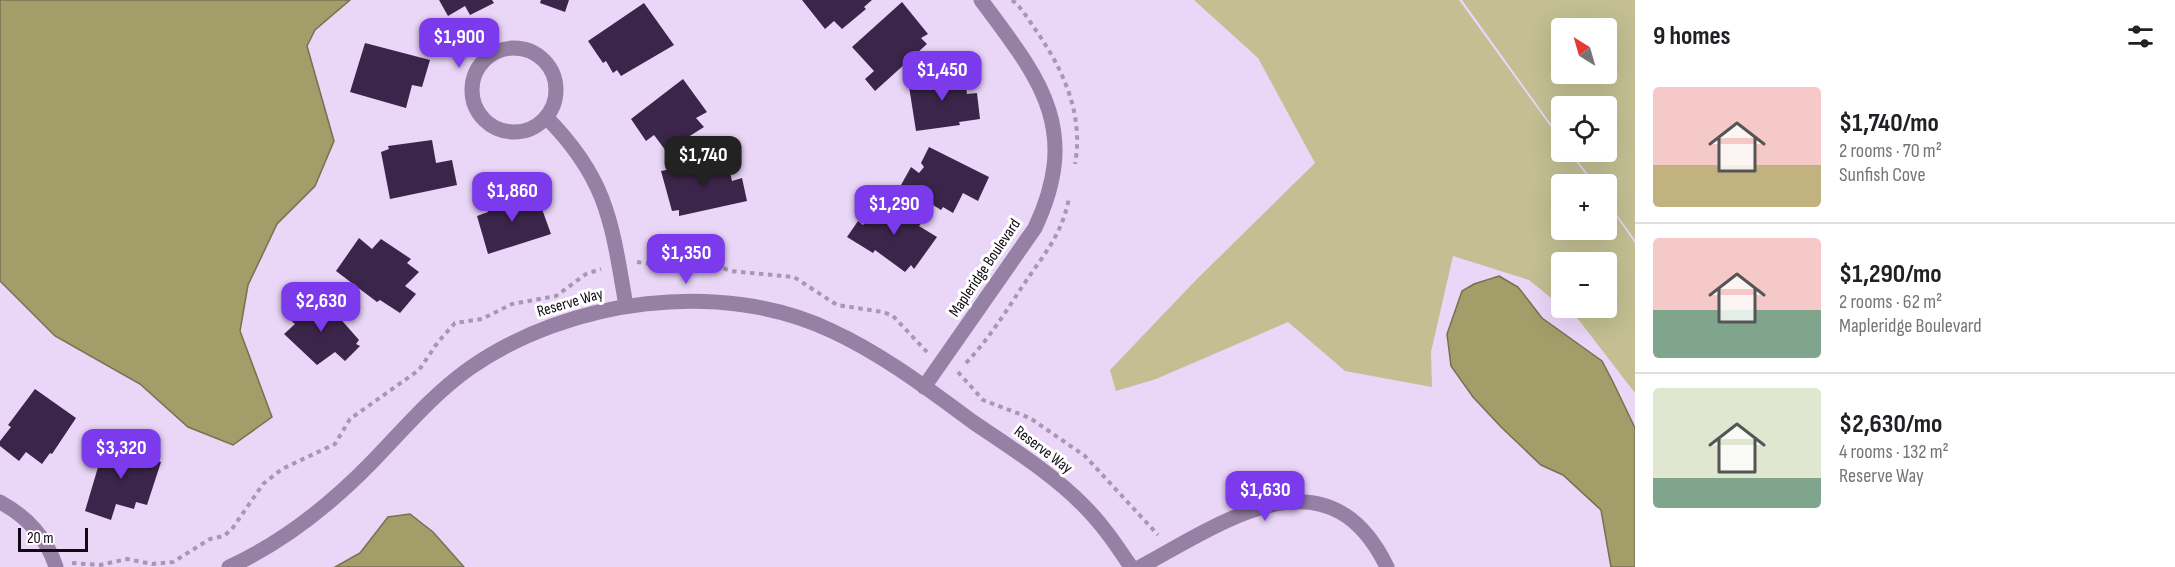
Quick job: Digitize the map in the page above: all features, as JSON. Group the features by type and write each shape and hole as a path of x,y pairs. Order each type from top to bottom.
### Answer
{"street":[{"name":"Mapleridge Boulevard","path":"924,387 1035,228 1047,201 1053,172 1051,118 1040,84 1033,70 981,0"},
{"path":"505,49 526,49 548,65 554,78 556,92 553,105 546,117 535,126 515,131 495,128 483,120 472,95 472,82 477,69 486,58 505,49"},
{"path":"546,117 572,144 596,181 610,218 627,306"},
{"name":"Reserve Way","path":"229,567 277,541 320,510 374,460 420,409 471,368 528,335 559,322 627,306 671,301 712,302 802,320 854,342 924,387 1068,492 1104,528 1131,567"},
{"path":"1140,567 1260,506 1274,502 1301,501 1331,509 1360,527 1387,567"},
{"path":"0,502 31,524 62,566"}],"path":[{"path":"62,566 76,562 100,565 127,559 152,564 173,562 210,539 224,536 232,530 263,484 282,469 335,444 350,418 419,370 438,342 455,323 482,319 512,304 556,296 586,274 619,264 636,262 665,266 701,258 730,271 794,277 837,305 883,312 893,316 927,352 955,369 983,400 1030,418 1085,456 1157,534 1168,552"}],"shaded area":[{"path":"0,0 350,0 315,30 307,46 334,141 315,186 277,224 248,285 240,331 272,417 233,445 188,427 140,384 55,336 0,281"},
{"path":"1194,0 1459,0 1551,127 1551,162 1576,162 1586,174 1551,174 1551,240 1617,240 1617,217 1635,243 1635,393 1577,318 1617,318 1617,252 1551,252 1551,298 1529,280 1453,256 1431,352 1432,387 1345,371 1288,322 1156,379 1116,391 1110,370 1196,280 1315,163 1258,58"},
{"path":"1462,0 1635,0 1635,240 1617,215 1617,174 1588,174 1578,162 1617,162 1617,96 1551,96 1551,124"},
{"path":"1499,276 1518,287 1542,318 1602,361 1635,428 1635,567 1611,567 1601,510 1563,475 1541,465 1501,427 1473,397 1451,366 1447,334 1462,291 1474,284"},
{"path":"410,514 433,532 464,567 335,567 360,553 388,517"}],"building":[{"path":"439,0 492,0 494,3 470,15 465,6 448,16"},
{"path":"541,0 569,0 565,12 540,3"},
{"path":"802,0 872,0 864,7 866,9 842,29 834,21 825,29"},
{"path":"902,2 928,34 921,38 927,44 875,91 865,79 874,71 852,47"},
{"path":"644,3 674,45 621,76 617,70 613,73 606,61 603,63 588,41"},
{"path":"365,43 430,60 422,87 412,85 406,108 350,92"},
{"path":"952,74 952,77 964,74 967,94 977,93 980,119 959,122 960,125 916,131 908,80"},
{"path":"683,79 707,112 696,118 704,127 666,151 654,135 646,141 631,119"},
{"path":"432,140 436,163 452,160 457,185 390,199 381,152 389,149 388,146"},
{"path":"929,147 989,177 978,201 963,193 953,213 943,207 941,210 901,185 911,167 919,173 924,167 921,163"},
{"path":"727,159 732,181 742,178 747,201 679,216 679,210 672,211 661,171"},
{"path":"529,192 535,211 542,209 551,234 488,254 477,216 488,212 485,202"},
{"path":"881,200 892,209 894,206 922,222 919,226 937,237 914,269 911,265 905,272 875,250 873,253 847,237 858,221 863,225"},
{"path":"359,238 372,249 381,239 411,259 407,263 419,272 405,286 416,294 400,313 380,300 377,302 336,271"},
{"path":"313,300 319,305 324,300 359,340 356,344 360,346 345,361 335,352 317,365 284,334 295,324 285,315 295,307 300,312"},
{"path":"35,389 76,418 52,454 50,453 42,464 26,452 19,461 0,446 0,441 11,427 8,425"},
{"path":"113,437 130,442 126,452 161,462 147,505 136,502 134,509 116,504 111,520 85,511 104,447 109,448"}]}
